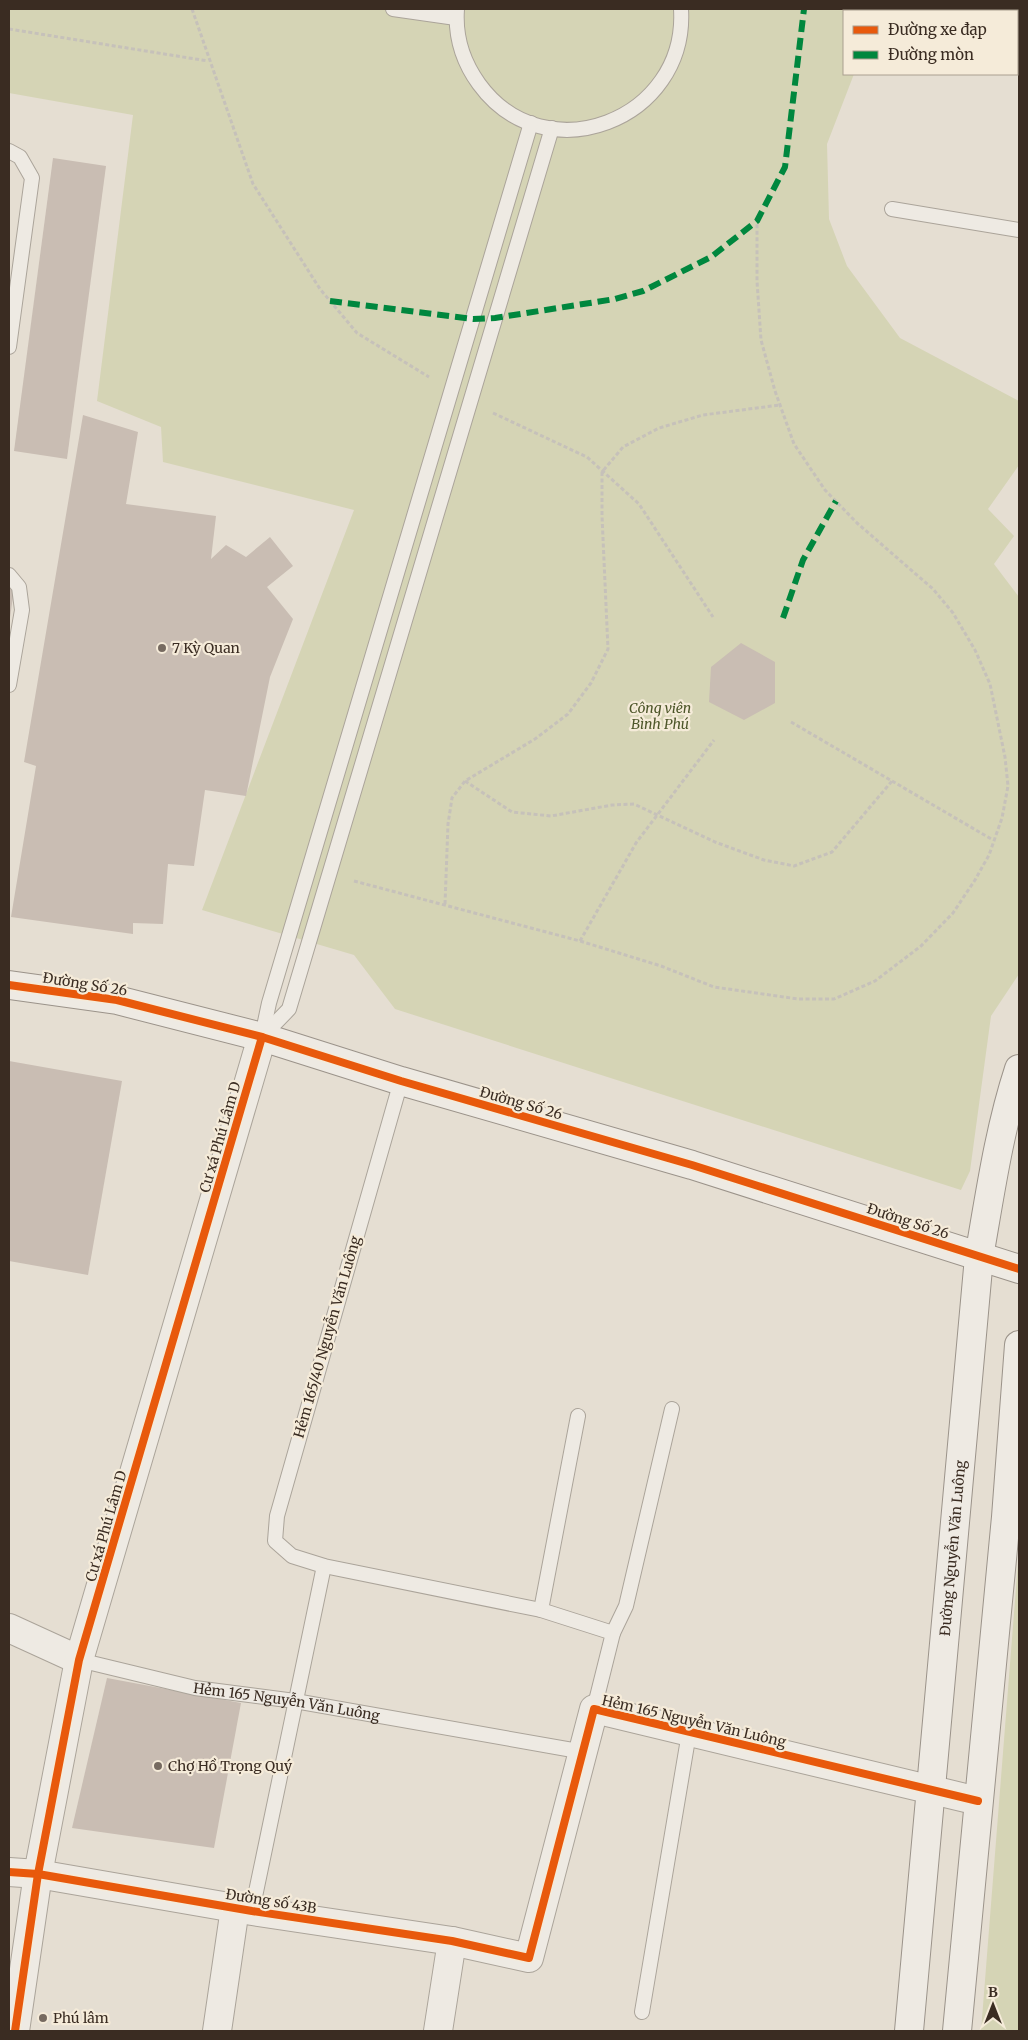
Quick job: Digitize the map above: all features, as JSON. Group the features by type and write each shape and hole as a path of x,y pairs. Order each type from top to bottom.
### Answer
{"street":[{"name":"Đường Số 26","path":"9,985 117,1000 262,1037 400,1081 692,1165 1019,1269"},
{"name":"Cư xá Phú Lâm D","path":"15,2031 38,1874 79,1660 262,1037"},
{"name":"Đường Nguyễn Văn Luông","path":"909,2031 979,1257 990,1188 1009,1099 1019,1069"},
{"path":"957,2031 1005,1527 1019,1344"},
{"path":"9,1628 79,1660"},
{"name":"Hẻm 165 Nguyễn Văn Luông","path":"529,1958 594,1709 978,1800"},
{"name":"Đường số 43B","path":"9,1872 38,1874 243,1910 452,1941 529,1958"},
{"path":"217,2031 243,1910"},
{"path":"438,2031 452,1941"}],"lane":[{"path":"393,9 457,14 460,46 470,71 486,93 506,111 531,123 552,128 578,130 605,124 629,113 650,96 666,75 677,51 682,25 681,9"},
{"path":"262,1037 269,1003 531,123"},
{"path":"262,1037 289,1009 552,128"},
{"path":"9,150 20,157 32,178 9,347"},
{"path":"892,209 1019,230"},
{"path":"9,575 19,587 22,610 9,686"},
{"name":"Hẻm 165/40 Nguyễn Văn Luông","path":"324,1566 292,1556 275,1541 277,1516 400,1081"},
{"name":"Hẻm 165 Nguyễn Văn Luông","path":"594,1709 613,1633 626,1606 672,1409"},
{"path":"541,1610 578,1416"},
{"path":"243,1910 295,1700 324,1566 541,1610 613,1633"},
{"name":"Hẻm 165 Nguyễn Văn Luông","path":"79,1660 195,1688 295,1700 584,1752"},
{"path":"642,2012 689,1733"}],"path":[{"path":"192,9 208,61 253,184 320,289 357,333 451,391"},
{"path":"9,29 208,61"},
{"path":"330,875 580,941 661,966 714,987 798,999 834,999 875,981 921,946 953,913 975,880 989,855 1002,818 1008,786 990,684 975,650 953,613 933,589 857,523 825,490 794,444 780,405 761,340 757,281 757,221"},
{"path":"470,401 519,427 587,457 639,504 713,617"},
{"path":"445,904 448,824 452,798 464,781 535,739 568,714 591,683 608,648 602,472 623,447 659,428 703,415 780,405"},
{"path":"792,722 993,840"},
{"path":"580,941 636,843 714,740"},
{"path":"464,781 512,812 551,816 612,805 634,804 723,845 764,860 794,866 832,852 892,781"}],"green space":[{"name":"Công viên Bình Phú","path":"9,9 879,9 843,10 843,75 854,75 827,144 829,219 847,266 900,338 1019,401 1019,465 988,509 1014,536 994,564 1019,597 1019,974 991,1016 970,1171 961,1190 395,1009 354,955 202,910 354,510 163,462 161,427 97,401 133,115 9,93"},
{"path":"1019,1550 1019,2031 981,2031"}],"building":[{"path":"1019,9 1019,65 1018,10 939,10"},
{"path":"53,158 106,166 67,459 14,451"},
{"name":"7 Kỳ Quan","path":"83,415 138,432 126,504 216,516 211,559 226,545 246,557 270,537 293,566 267,587 293,619 270,677 246,796 205,790 194,866 168,864 163,924 133,923 133,934 11,917 36,766 24,762"},
{"path":"9,588 14,589 10,618 9,618"},
{"path":"741,643 775,662 775,703 744,720 709,702 711,667"},
{"path":"9,1061 122,1081 88,1275 9,1261"},
{"name":"Chợ Hồ Trọng Quý","path":"107,1678 241,1703 214,1848 72,1828"}],"marked path":[{"path":"330,301 473,319 495,318 615,299 643,291 711,257 757,221 785,167 804,9"},
{"path":"783,618 803,560 836,501"}],"cycle path":[{"path":"9,985 117,1000 262,1037 401,1081 692,1165 1019,1269"},
{"path":"15,2031 38,1874 79,1660 262,1037"},
{"path":"9,1872 38,1874 252,1911 452,1941 529,1958 594,1709 978,1801"}],"place":[{"name":"7 Kỳ Quan","path":"162,648"},
{"name":"Chợ Hồ Trọng Quý","path":"158,1766"},
{"name":"Phú lâm","path":"43,2018"}]}
